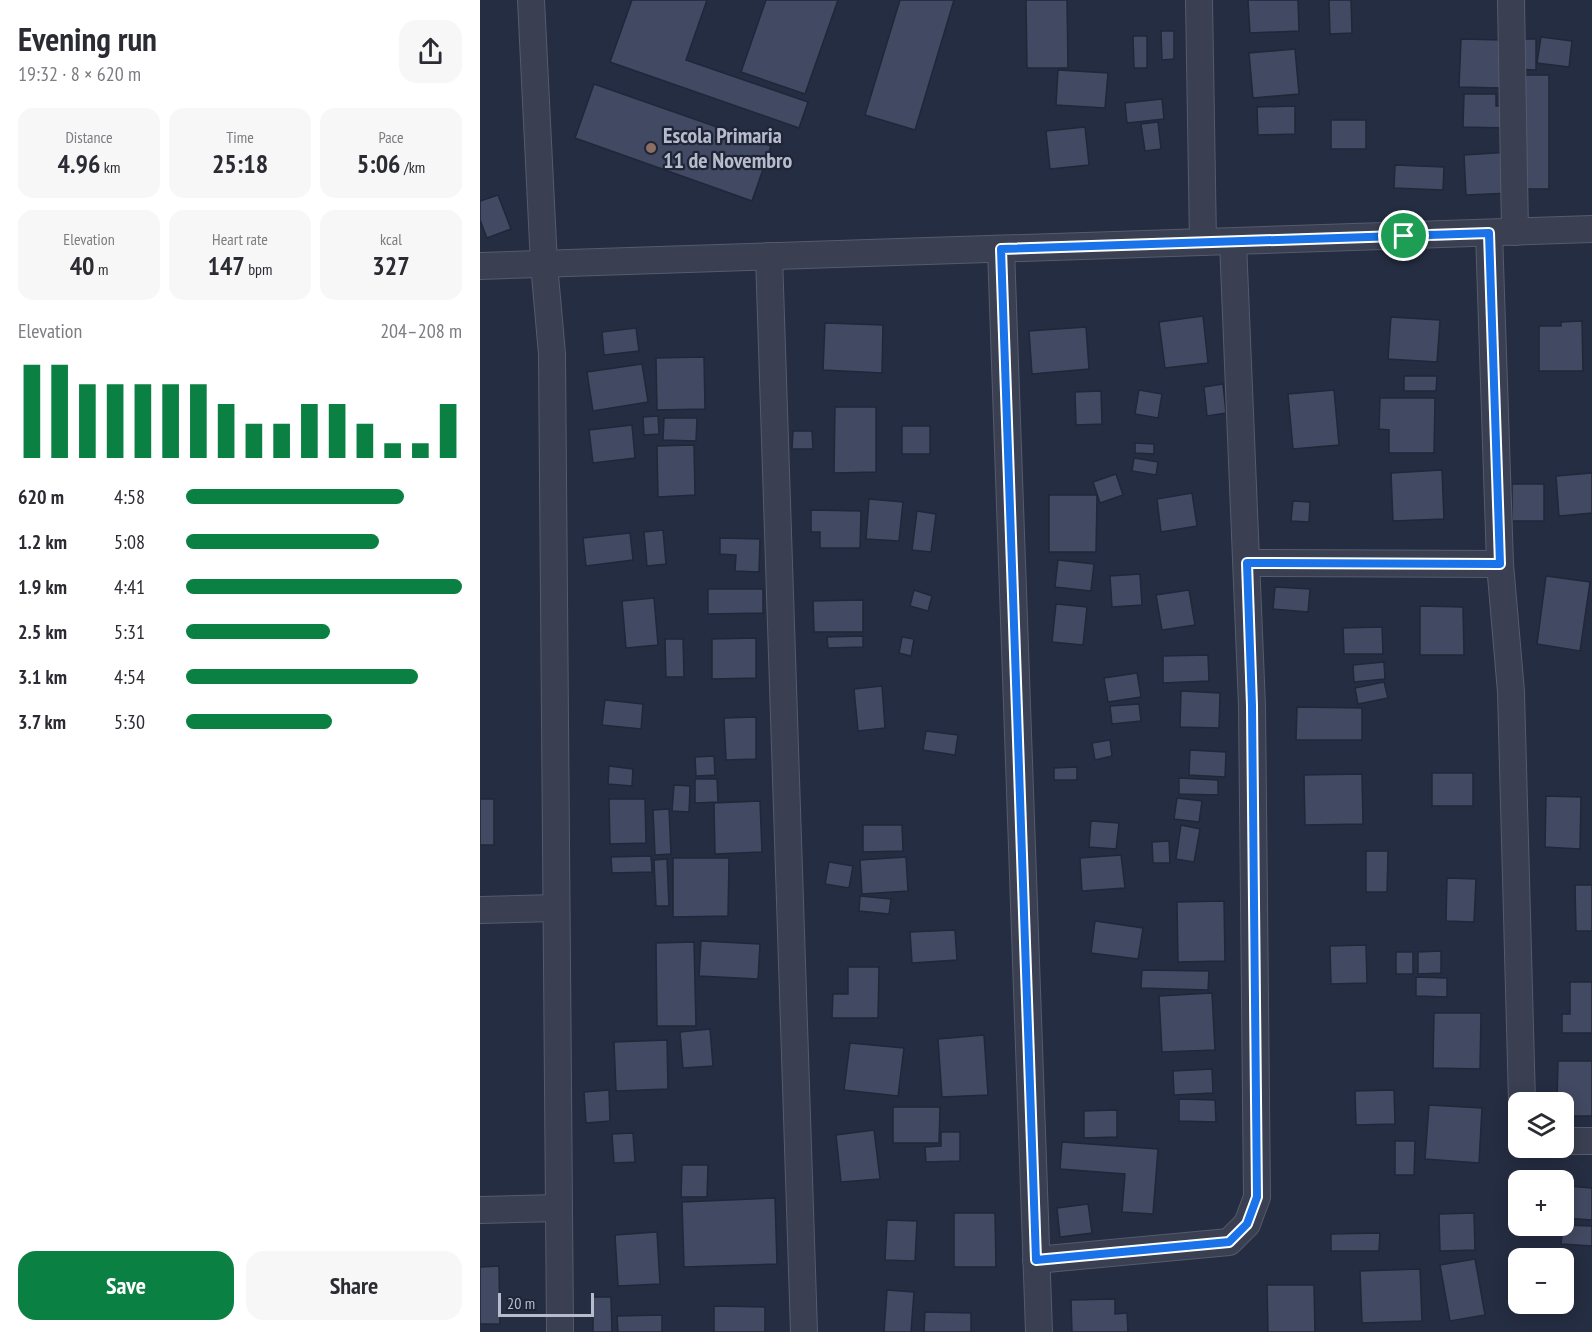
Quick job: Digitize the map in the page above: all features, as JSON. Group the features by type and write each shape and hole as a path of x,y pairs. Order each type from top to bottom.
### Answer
{"street":[{"path":"531,0 544,264 552,354 560,1332"},
{"path":"1198,0 1203,242"},
{"path":"1511,0 1515,232"},
{"path":"480,266 1592,230"},
{"path":"1489,233 1500,564 1511,692 1522,1092"},
{"path":"1036,1260 1229,1242 1247,1224 1257,1197 1252,706 1233,242"},
{"path":"1001,249 1039,1332"},
{"path":"769,256 804,1332"},
{"path":"1247,563 1500,564"},
{"path":"480,910 555,908"},
{"path":"1574,1141 1592,1140"},
{"path":"480,1210 558,1208"}],"building":[{"path":"632,0 707,0 686,60 808,102 799,128 610,62"},
{"path":"766,0 838,0 805,94 741,72"},
{"path":"900,0 954,0 915,130 865,115"},
{"path":"1026,0 1067,0 1068,68 1027,68"},
{"path":"1248,0 1298,0 1299,31 1250,33"},
{"path":"1329,0 1351,0 1352,33 1330,34"},
{"path":"1161,31 1174,31 1174,59 1162,60"},
{"path":"1133,36 1147,36 1147,68 1134,68"},
{"path":"1541,37 1572,41 1569,67 1537,63"},
{"path":"1461,39 1503,40 1500,88 1459,87"},
{"path":"1515,39 1536,39 1536,70 1514,69"},
{"path":"1295,49 1299,94 1253,98 1249,53"},
{"path":"1058,70 1108,73 1105,108 1056,105"},
{"path":"1516,75 1549,75 1549,189 1516,189"},
{"path":"594,84 771,146 752,201 575,138"},
{"path":"1464,94 1496,94 1496,106 1508,106 1508,128 1463,127"},
{"path":"1162,99 1164,119 1127,123 1125,103"},
{"path":"1295,106 1295,134 1258,135 1257,107"},
{"path":"1331,120 1366,120 1366,149 1331,149"},
{"path":"1158,122 1161,149 1145,151 1141,124"},
{"path":"1085,127 1089,165 1050,169 1046,131"},
{"path":"1510,152 1512,193 1466,195 1464,155"},
{"path":"1395,165 1444,167 1443,190 1394,188"},
{"path":"498,195 511,229 487,238 480,220 480,201"},
{"path":"1203,316 1208,363 1165,368 1159,322"},
{"path":"1391,317 1440,320 1437,362 1388,359"},
{"path":"1582,321 1583,371 1539,371 1539,326 1561,326 1561,322"},
{"path":"825,323 883,325 882,373 823,370"},
{"path":"1086,327 1089,369 1032,374 1029,331"},
{"path":"636,328 639,351 604,355 602,332"},
{"path":"704,357 705,409 657,410 656,358"},
{"path":"642,364 648,402 593,411 587,372"},
{"path":"1404,376 1437,376 1436,391 1404,391"},
{"path":"1223,384 1226,413 1207,416 1204,387"},
{"path":"1139,390 1162,394 1158,418 1135,414"},
{"path":"1334,390 1339,445 1293,449 1288,394"},
{"path":"1101,391 1102,424 1076,425 1075,392"},
{"path":"1380,398 1435,398 1434,453 1389,453 1389,430 1379,429"},
{"path":"835,407 876,407 876,472 834,473"},
{"path":"658,416 659,434 644,435 643,417"},
{"path":"664,418 697,418 696,441 663,440"},
{"path":"632,425 635,458 593,463 589,430"},
{"path":"902,426 930,426 930,454 902,454"},
{"path":"793,431 812,431 813,449 792,449"},
{"path":"1135,443 1154,444 1154,454 1135,453"},
{"path":"694,445 695,495 658,497 657,446"},
{"path":"1134,458 1158,462 1156,475 1132,471"},
{"path":"1442,470 1444,519 1393,521 1391,473"},
{"path":"1592,473 1592,513 1559,516 1556,476"},
{"path":"1116,474 1123,495 1100,503 1093,482"},
{"path":"1512,484 1544,484 1544,521 1512,521"},
{"path":"1192,493 1197,526 1161,532 1157,499"},
{"path":"1049,495 1097,495 1096,552 1049,552"},
{"path":"869,499 903,502 899,541 866,539"},
{"path":"1293,501 1310,502 1309,522 1291,521"},
{"path":"811,510 861,511 860,548 820,548 820,532 811,532"},
{"path":"917,511 936,514 931,552 912,550"},
{"path":"663,530 666,564 647,566 644,532"},
{"path":"630,533 633,560 586,566 583,538"},
{"path":"720,538 760,539 759,572 735,571 736,555 720,554"},
{"path":"1058,560 1094,564 1091,591 1055,587"},
{"path":"1140,574 1142,605 1112,607 1110,576"},
{"path":"1546,576 1590,582 1580,651 1537,644"},
{"path":"1275,587 1310,589 1308,612 1273,609"},
{"path":"708,589 763,589 763,613 708,614"},
{"path":"914,590 932,596 928,611 910,606"},
{"path":"1189,590 1195,625 1162,630 1156,595"},
{"path":"654,598 658,645 626,648 622,601"},
{"path":"863,600 863,632 814,632 813,601"},
{"path":"1056,604 1087,607 1083,645 1052,642"},
{"path":"1420,606 1463,607 1464,655 1420,655"},
{"path":"1382,627 1383,654 1344,654 1343,628"},
{"path":"863,636 863,647 828,648 827,637"},
{"path":"902,637 914,639 911,656 899,653"},
{"path":"756,638 756,678 712,679 712,639"},
{"path":"665,639 683,639 684,677 666,677"},
{"path":"1208,655 1209,681 1163,683 1163,656"},
{"path":"1384,662 1385,679 1354,682 1353,665"},
{"path":"1137,673 1141,697 1108,702 1104,678"},
{"path":"1384,682 1388,698 1358,704 1355,688"},
{"path":"882,686 885,728 858,731 854,689"},
{"path":"1181,691 1220,693 1219,728 1180,727"},
{"path":"605,700 643,704 641,729 602,725"},
{"path":"1139,704 1141,721 1112,724 1110,706"},
{"path":"1297,707 1362,708 1362,740 1296,740"},
{"path":"756,717 756,759 726,760 724,718"},
{"path":"926,731 958,735 955,755 923,750"},
{"path":"1110,740 1112,756 1095,760 1092,743"},
{"path":"1190,750 1226,752 1225,777 1189,775"},
{"path":"714,756 715,775 696,776 695,757"},
{"path":"609,766 633,769 632,786 608,784"},
{"path":"1077,767 1077,780 1054,780 1054,768"},
{"path":"1432,773 1473,773 1473,806 1432,806"},
{"path":"1362,774 1363,824 1305,825 1304,775"},
{"path":"1179,778 1218,780 1218,795 1179,794"},
{"path":"695,779 717,779 718,802 695,803"},
{"path":"674,785 690,786 689,812 672,811"},
{"path":"1546,796 1581,797 1580,849 1545,847"},
{"path":"1177,798 1202,801 1199,822 1174,819"},
{"path":"480,799 494,799 494,845 480,845"},
{"path":"609,799 645,799 646,843 610,844"},
{"path":"760,801 762,852 715,854 714,803"},
{"path":"669,809 671,854 655,855 653,810"},
{"path":"1091,821 1119,823 1116,849 1089,847"},
{"path":"863,825 902,825 903,851 863,852"},
{"path":"1181,825 1200,829 1194,862 1176,859"},
{"path":"1169,841 1170,863 1153,863 1152,842"},
{"path":"1366,851 1388,851 1387,892 1366,892"},
{"path":"1121,855 1125,888 1082,891 1080,858"},
{"path":"651,856 652,872 612,873 611,857"},
{"path":"906,857 908,891 862,894 860,860"},
{"path":"673,858 729,858 728,916 673,917"},
{"path":"667,859 669,906 656,906 654,860"},
{"path":"829,862 853,866 849,888 825,884"},
{"path":"1447,878 1476,879 1474,922 1446,921"},
{"path":"1575,885 1592,885 1592,931 1576,931"},
{"path":"860,896 891,899 889,914 859,911"},
{"path":"1224,901 1225,961 1178,962 1177,902"},
{"path":"1095,921 1143,928 1138,959 1091,953"},
{"path":"955,930 957,960 912,963 910,932"},
{"path":"701,941 760,944 758,979 699,976"},
{"path":"694,942 696,1026 657,1026 656,943"},
{"path":"1366,945 1367,983 1331,984 1330,946"},
{"path":"1441,951 1441,973 1418,974 1418,952"},
{"path":"1396,952 1413,952 1413,974 1396,974"},
{"path":"848,967 879,967 878,1018 832,1018 833,994 848,994"},
{"path":"1142,970 1209,971 1208,990 1141,988"},
{"path":"1416,977 1447,978 1447,997 1416,996"},
{"path":"1570,982 1592,982 1592,1033 1562,1033 1562,1014 1570,1014"},
{"path":"1212,993 1215,1050 1162,1052 1159,996"},
{"path":"1434,1013 1481,1013 1480,1069 1433,1068"},
{"path":"710,1029 713,1066 683,1068 680,1032"},
{"path":"984,1035 988,1095 942,1097 938,1039"},
{"path":"667,1040 668,1089 616,1091 614,1042"},
{"path":"850,1043 904,1048 898,1096 844,1090"},
{"path":"1558,1061 1592,1061 1592,1116 1574,1116 1574,1092 1557,1092"},
{"path":"1212,1069 1213,1093 1174,1095 1173,1071"},
{"path":"609,1090 610,1121 586,1123 584,1092"},
{"path":"1394,1090 1395,1124 1356,1125 1355,1091"},
{"path":"1179,1099 1215,1100 1216,1122 1179,1121"},
{"path":"1429,1105 1482,1108 1479,1163 1425,1159"},
{"path":"893,1107 940,1107 939,1143 893,1143"},
{"path":"1117,1110 1117,1137 1084,1138 1084,1111"},
{"path":"874,1130 880,1179 841,1182 836,1135"},
{"path":"941,1132 960,1132 960,1161 926,1162 925,1147 941,1146"},
{"path":"633,1133 635,1162 614,1163 612,1134"},
{"path":"1395,1141 1415,1141 1414,1175 1395,1175"},
{"path":"1062,1142 1158,1149 1153,1214 1122,1212 1125,1174 1060,1169"},
{"path":"682,1165 708,1165 707,1197 681,1197"},
{"path":"1574,1187 1592,1188 1592,1220 1574,1219"},
{"path":"775,1198 777,1264 684,1267 682,1202"},
{"path":"1088,1204 1092,1233 1060,1237 1057,1208"},
{"path":"954,1213 995,1213 996,1267 954,1267"},
{"path":"1474,1213 1475,1250 1440,1251 1439,1214"},
{"path":"887,1220 917,1221 915,1261 885,1260"},
{"path":"1574,1225 1592,1226 1592,1246 1561,1244 1562,1236 1574,1236"},
{"path":"657,1232 660,1284 618,1286 615,1235"},
{"path":"1380,1233 1379,1251 1331,1251 1331,1234"},
{"path":"1475,1259 1485,1315 1450,1321 1440,1265"},
{"path":"499,1266 500,1324 480,1324 480,1267"},
{"path":"1420,1269 1422,1321 1362,1323 1360,1271"},
{"path":"1267,1285 1314,1285 1315,1332 1268,1332"},
{"path":"887,1290 914,1292 911,1332 884,1332"},
{"path":"593,1297 611,1297 612,1332 593,1332"},
{"path":"1115,1299 1115,1314 1127,1313 1128,1332 1072,1332 1071,1300"},
{"path":"714,1306 765,1307 765,1332 714,1332"},
{"path":"925,1312 971,1313 971,1332 924,1332"},
{"path":"662,1315 662,1332 618,1332 617,1316"}],"place":[{"name":"Escola Primaria 11 de Novembro","path":"651,148"}],"route":[{"path":"1489,233 1500,564 1247,563 1252,706 1257,1197 1247,1224 1229,1242 1036,1260 1001,249 1404,236 1489,233"}]}
